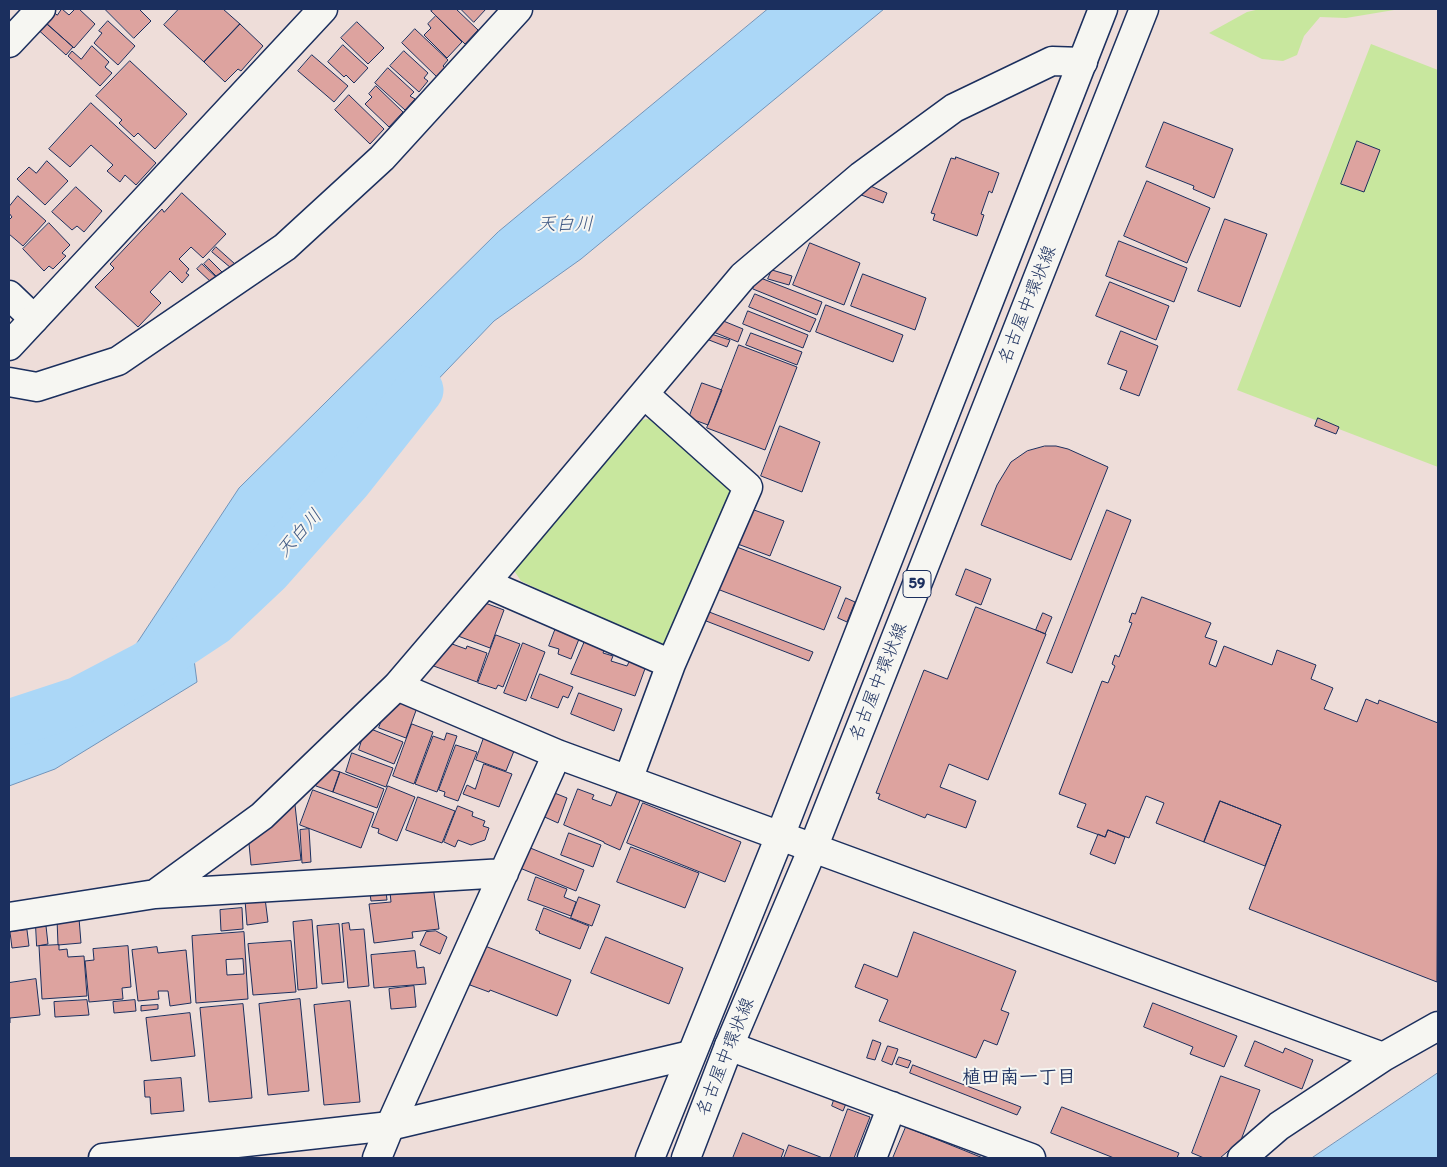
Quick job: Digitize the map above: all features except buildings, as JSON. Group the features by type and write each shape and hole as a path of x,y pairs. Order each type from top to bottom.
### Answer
{"street":[{"path":"9,44 41,9"},
{"path":"9,346 323,9"},
{"path":"9,382 37,388 118,361 285,247 382,158 518,9"},
{"name":"名古屋中環状線","path":"650,1158 780,836 1103,9"},
{"name":"名古屋中環状線","path":"686,1158 728,1046 813,848 1144,9"},
{"path":"155,894 262,816 397,686 743,276 861,176 954,108 1052,61 1083,62"},
{"path":"9,295 34,319"},
{"path":"628,780 671,664 748,487 644,394"},
{"path":"485,584 671,664"},
{"path":"397,686 557,754 1383,1057"},
{"path":"377,1158 557,754"},
{"path":"9,917 155,894 504,873"},
{"path":"1242,1158 1279,1126 1383,1057 1438,1026"},
{"path":"728,1046 1031,1158"},
{"path":"103,1158 390,1126 690,1055"},
{"path":"872,1158 892,1106"}],"green space":[{"path":"1260,9 1400,9 1346,18 1320,17 1304,36 1297,55 1283,61 1262,59 1209,33 1247,12"},
{"path":"1371,44 1438,70 1438,467 1237,390"},
{"path":"657,417 739,492 665,650 521,581 513,569 642,420"}],"water":[{"name":"天白川","path":"768,9 884,9 581,259 494,321 191,637 197,682 55,769 9,786 9,743 20,741 86,696 137,643 239,488 498,232"},
{"path":"1438,1073 1438,1158 1312,1158"}],"waterway":[{"name":"天白川","path":"9,724 79,701 146,666 214,621 267,571 347,481 419,390"}],"district":[{"name":"植田南一丁目","path":"1019,1078"}]}
